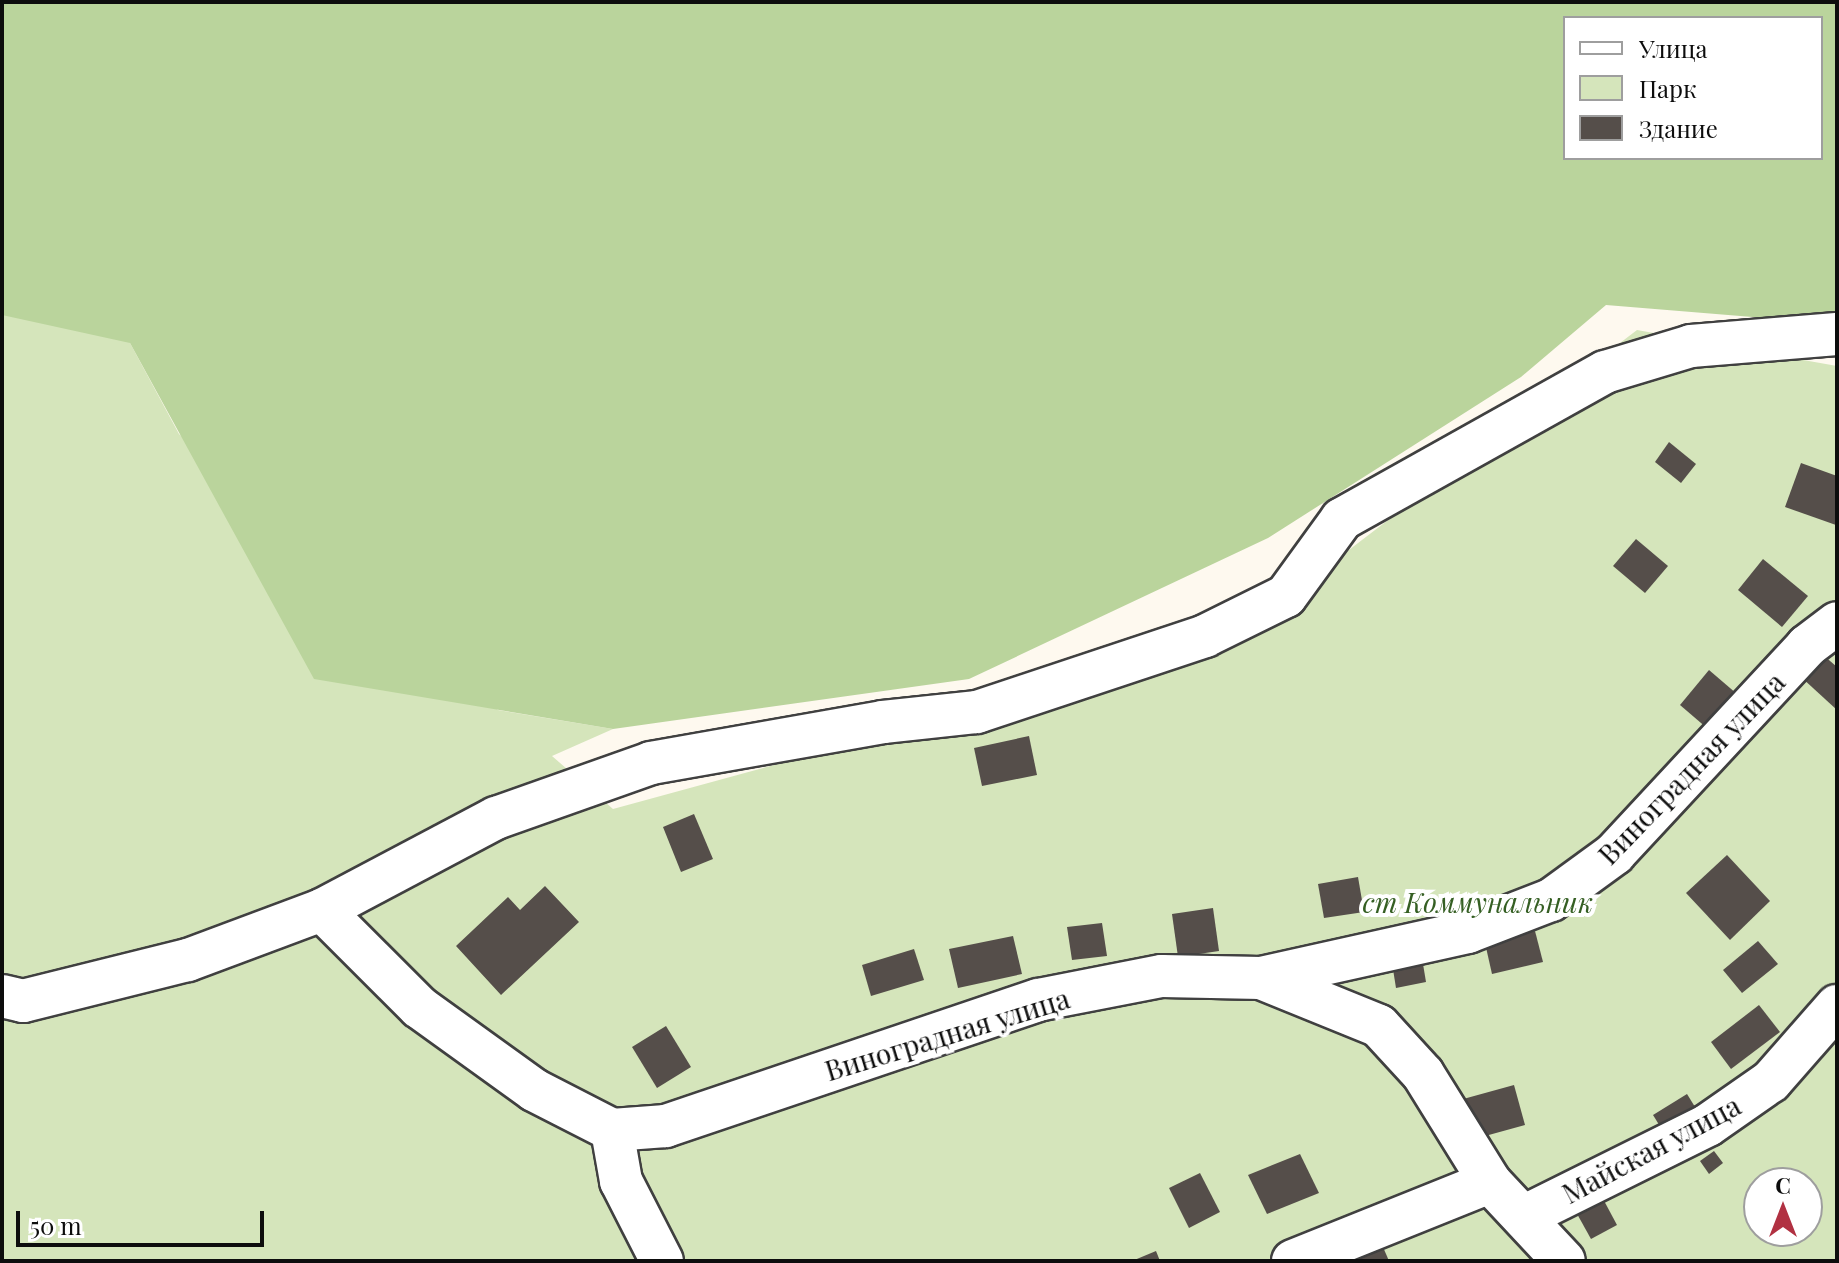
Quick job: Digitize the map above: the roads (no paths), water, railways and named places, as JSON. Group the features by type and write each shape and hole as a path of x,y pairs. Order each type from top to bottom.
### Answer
{"street":[{"path":"2,996 23,1001 188,960 322,910 496,818 651,763 883,722 977,712 1205,636 1286,596 1342,519 1605,372 1691,346 1837,334"},
{"name":"Виноградная улица","path":"612,1130 666,1126 1038,1000 1162,976 1261,978 1468,932 1551,900 1614,854 1807,646 1837,623"},
{"path":"322,910 419,1007 534,1090 612,1130 621,1181 662,1261"},
{"path":"1261,978 1379,1026 1423,1074 1490,1182 1564,1261"},
{"name":"Майская улица","path":"1525,1216 1708,1125 1771,1081 1837,1006"},
{"path":"1293,1261 1490,1182"}],"park label":[{"name":"ст Коммунальник","path":"1478,902"}]}
